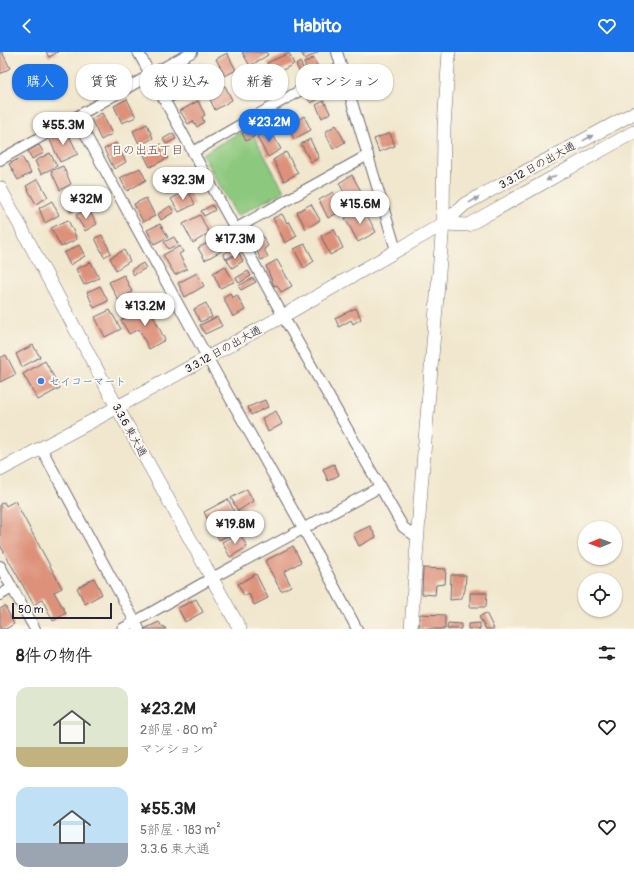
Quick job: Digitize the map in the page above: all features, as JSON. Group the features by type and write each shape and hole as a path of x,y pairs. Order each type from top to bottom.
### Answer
{"street":[{"path":"138,52 144,64"},
{"path":"170,64 192,52"},
{"path":"337,52 340,64"},
{"path":"411,629 444,224 444,127 449,52"},
{"path":"0,160 140,81"},
{"path":"193,152 296,93"},
{"path":"164,100 283,316 403,527 418,538"},
{"path":"351,100 396,250"},
{"name":"3.3.12 日の出大通","path":"0,470 283,316 396,250 444,224 465,204 634,113"},
{"path":"76,117 358,629"},
{"name":"3.3.12 日の出大通","path":"444,224 468,224 634,132"},
{"path":"235,229 368,155"},
{"name":"3.3.6 東大通","path":"0,188 117,407 240,629"},
{"path":"41,448 137,625"},
{"path":"122,629 137,625 212,578 380,487"},
{"path":"0,566 35,629"},
{"path":"0,595 12,588"}],"green space":[{"path":"249,127 284,191 237,216 202,154"}],"building":[{"path":"0,52 2,52 10,68 0,74"},
{"path":"46,52 58,52 49,57"},
{"path":"242,52 266,52 268,55 253,64 249,64"},
{"path":"301,52 318,52 305,59"},
{"path":"227,53 233,64 232,72 225,76 224,64 219,64 216,59"},
{"path":"289,53 294,64 288,67 288,64 267,63"},
{"path":"313,58 316,64 304,64"},
{"path":"224,87 232,100 215,110 210,100 224,100"},
{"path":"128,100 136,117 122,123 114,106"},
{"path":"168,100 176,100 170,103"},
{"path":"309,100 316,100 311,103"},
{"path":"198,101 205,115 202,117 204,122 197,127 193,121 188,124 180,111"},
{"path":"324,101 330,113 322,118 316,105"},
{"path":"102,113 112,134 101,140 91,119"},
{"path":"293,114 296,121 304,116 311,130 294,139 284,119"},
{"path":"147,124 153,138 140,146 133,131"},
{"path":"336,125 345,142 333,149 325,132"},
{"path":"253,126 258,134 246,141 242,133"},
{"path":"66,129 78,154 60,162 49,138"},
{"path":"270,130 281,149 268,157 257,137"},
{"path":"173,133 176,139 166,144 163,139"},
{"path":"390,133 395,146 379,152 374,139"},
{"path":"310,139 319,158 311,162 301,144"},
{"path":"116,143 126,162 114,169 104,149"},
{"path":"161,144 168,158 150,167 143,153"},
{"path":"39,145 44,153 32,159 28,151"},
{"path":"286,152 298,173 284,181 273,160"},
{"path":"50,153 57,166 41,174 35,161"},
{"path":"22,157 31,173 18,180 9,164"},
{"path":"63,166 71,184 60,190 51,171"},
{"path":"140,168 146,180 127,191 120,178"},
{"path":"172,173 179,188 167,194 160,180"},
{"path":"352,175 362,193 348,200 339,183"},
{"path":"38,179 48,197 36,204 26,186"},
{"path":"102,189 106,195 95,202 91,197"},
{"path":"188,190 195,204 179,212 171,199"},
{"path":"75,191 83,205 71,212 63,198"},
{"path":"333,192 343,210 328,218 319,200"},
{"path":"146,198 155,216 143,222 134,204"},
{"path":"52,201 59,215 45,223 39,208"},
{"path":"311,204 320,220 306,229 297,212"},
{"path":"212,205 215,210 204,216 201,211"},
{"path":"170,206 174,212 161,220 158,214"},
{"path":"363,208 376,232 358,242 345,218"},
{"path":"88,209 97,224 85,231 76,215"},
{"path":"282,214 287,223 289,221 297,236 285,243 273,218"},
{"path":"200,215 209,233 193,243 183,224"},
{"path":"68,220 77,239 61,247 51,228"},
{"path":"160,224 168,237 154,244 147,230"},
{"path":"334,229 343,248 330,255 321,236"},
{"path":"102,235 111,253 104,257 95,238"},
{"path":"262,235 268,246 264,249 268,257 261,260 252,240"},
{"path":"174,237 178,244 168,249 164,242"},
{"path":"217,238 223,250 205,260 198,248"},
{"path":"305,244 314,261 304,268 294,249"},
{"path":"79,245 85,256 70,265 64,253"},
{"path":"180,246 183,252 179,254 187,269 175,275 163,255"},
{"path":"235,247 238,252 226,259 223,254"},
{"path":"124,250 130,261 116,270 110,258"},
{"path":"239,253 243,261 232,268 227,260"},
{"path":"277,260 292,286 281,292 277,285 274,286 266,266"},
{"path":"91,262 99,278 84,285 76,269"},
{"path":"143,263 146,268 134,275 131,270"},
{"path":"225,266 234,282 220,288 213,273"},
{"path":"248,271 251,276 239,283 236,278"},
{"path":"197,273 204,286 185,297 178,283"},
{"path":"124,275 132,292 118,300 109,282"},
{"path":"253,278 256,282 241,290 238,286"},
{"path":"100,286 108,301 94,308 87,292"},
{"path":"230,293 232,298 237,295 245,310 233,317 223,297"},
{"path":"206,303 212,317 200,322 194,309"},
{"path":"149,307 165,340 149,349 139,329 129,334 121,320"},
{"path":"356,308 361,319 353,324 351,320 339,327 335,318"},
{"path":"110,310 121,329 105,337 95,317"},
{"path":"217,317 222,326 205,334 200,325"},
{"path":"33,345 40,357 22,367 16,354"},
{"path":"6,355 16,374 0,382 0,358"},
{"name":"セイコーマート","path":"45,361 60,388 38,400 23,374"},
{"path":"265,400 268,407 251,415 248,407"},
{"path":"276,411 282,424 268,432 262,418"},
{"path":"334,464 339,475 328,481 323,469"},
{"path":"247,489 253,501 238,511 231,498"},
{"path":"228,499 235,513 211,526 204,512"},
{"path":"15,501 62,588 54,592 66,613 53,621 42,599 34,605 0,545 0,504 4,502 6,506"},
{"path":"232,520 238,531 219,540 214,529"},
{"path":"370,526 376,537 359,546 353,534"},
{"path":"240,533 247,547 230,557 222,542"},
{"path":"293,546 301,562 284,572 291,586 281,591 265,561"},
{"path":"423,568 446,569 445,584 436,585 435,595 422,594"},
{"path":"256,574 268,598 254,605 249,594 244,596 238,584"},
{"path":"451,575 466,575 465,590 460,599 450,600"},
{"path":"94,578 102,594 85,604 77,588"},
{"path":"470,593 487,593 486,607 470,607"},
{"path":"196,599 203,612 185,622 178,608"},
{"path":"5,606 14,624 6,629 0,629 0,609"},
{"path":"486,613 494,629 486,629 479,617"},
{"path":"420,614 445,615 445,629 419,629"},
{"path":"159,622 162,627 164,626 166,629 144,629"},
{"path":"448,623 461,624 461,629 447,629"},
{"path":"480,623 480,629 468,629 468,624"}],"place":[{"name":"セイコーマート","path":"41,381"}],"district":[{"name":"日の出五丁目","path":"147,150"}]}
